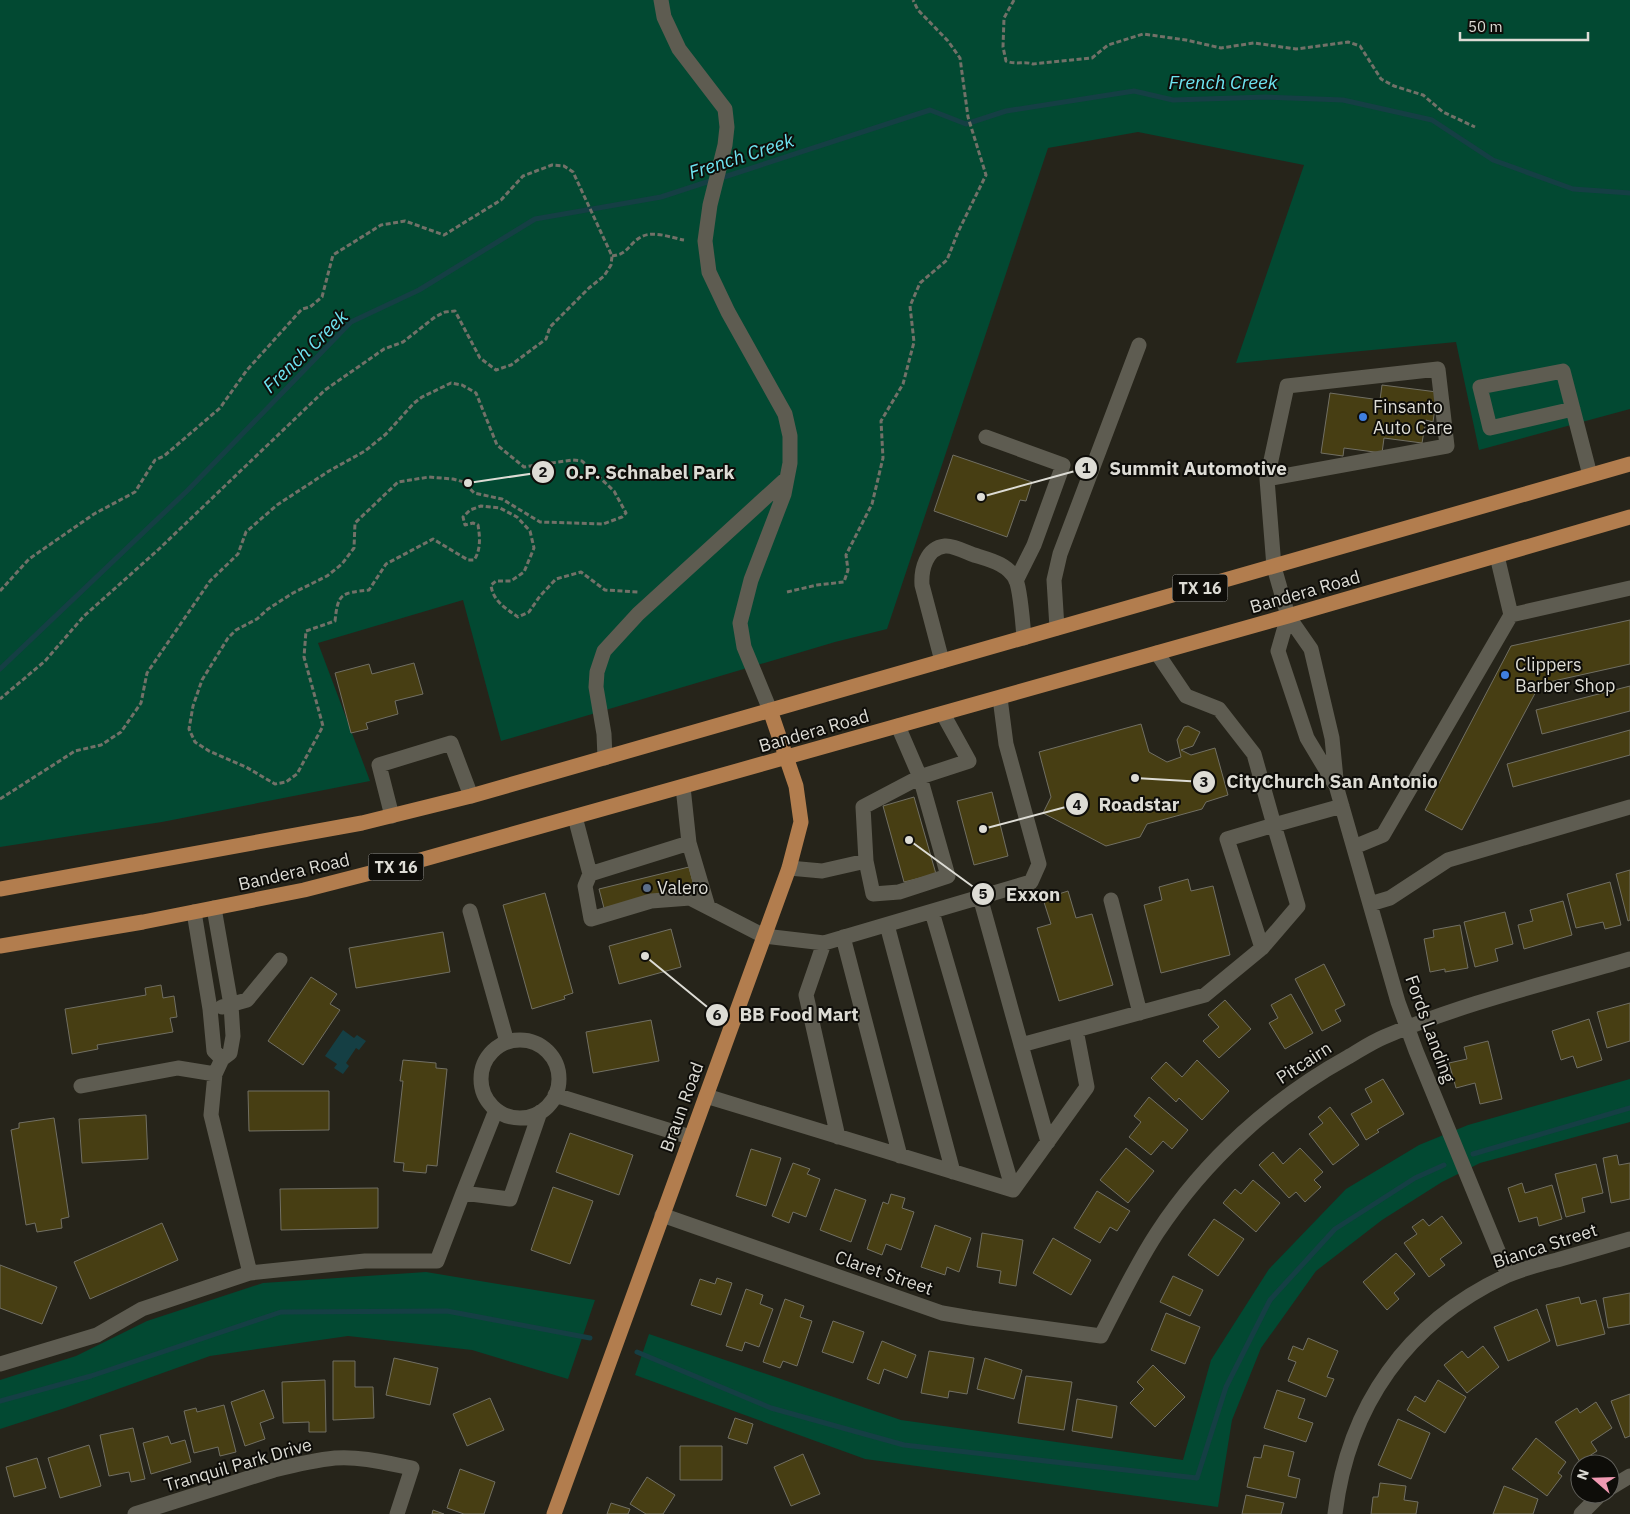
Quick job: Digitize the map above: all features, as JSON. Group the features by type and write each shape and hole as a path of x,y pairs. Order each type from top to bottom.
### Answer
{"main road":[{"name":"Bandera Road","path":"0,889 362,823 471,796 1630,464"},
{"name":"Bandera Road","path":"0,946 194,912 304,890 417,862 1630,519"},
{"name":"Braun Road","path":"554,1514 789,868 801,822 796,786 770,710"}],"street":[{"path":"661,0 664,17 679,49 725,109 727,127 725,144 710,205 705,241 709,272 728,312 785,414 790,436 790,463 784,494 751,580 740,623 744,646 770,710"},
{"path":"1057,628 1054,580 1060,554 1140,345"},
{"name":"Fords Landing","path":"1267,480 1447,446 1438,369 1287,386 1267,480 1274,567 1288,616 1311,649 1332,738 1337,789 1398,1002 1416,1051 1508,1275"},
{"path":"1573,409 1490,428 1480,387 1563,371 1573,409 1590,475"},
{"path":"986,437 1063,465 1034,545 1016,581"},
{"path":"605,758 604,734 596,687 597,672 604,652 638,614 787,478"},
{"path":"942,661 922,585 922,574 927,559 935,550 946,546 994,561 1007,569 1016,581 1024,638"},
{"path":"1354,847 1383,835 1511,615 1497,556"},
{"path":"1511,615 1630,588"},
{"name":"Fords Landing","path":"1288,616 1278,651 1307,738 1337,789"},
{"path":"1021,1045 1205,995 1262,948 1298,906 1254,754 1219,709 1186,696 1157,653"},
{"path":"575,817 590,874 585,886 591,919 651,901 690,898 764,936 824,943 1031,882 1040,864 1006,744 1000,698"},
{"path":"898,726 920,776 948,876 899,892 873,894 866,862 864,807 920,776 968,760 943,714"},
{"path":"392,816 379,765 451,743 471,796"},
{"path":"683,787 689,844 708,907"},
{"path":"1262,948 1227,839 1342,806"},
{"path":"1370,904 1390,898 1448,860 1630,807"},
{"path":"590,874 689,844"},
{"path":"789,868 822,872 866,862"},
{"path":"980,897 1048,1142"},
{"path":"1111,900 1140,1013"},
{"path":"214,908 231,1005 234,1036 230,1053 222,1059 215,1074 211,1115 250,1273"},
{"path":"470,911 507,1042"},
{"path":"194,912 210,1009 214,1051 222,1059"},
{"path":"932,912 1014,1190"},
{"path":"887,925 954,1172"},
{"path":"843,937 900,1156"},
{"path":"824,943 806,995 838,1137"},
{"name":"Pitcairn","path":"1102,1336 1128,1282 1157,1232 1192,1186 1231,1144 1274,1105 1321,1072 1371,1043 1475,1004 1630,959"},
{"path":"210,1009 247,1000 280,960"},
{"path":"1014,1190 1088,1087 1076,1030"},
{"path":"520,1040 533,1042 544,1048 558,1069 559,1082 555,1095 540,1112 518,1117 506,1115 496,1110 482,1090 483,1066 488,1056 497,1047 507,1042 520,1040"},
{"path":"81,1086 178,1068 215,1074"},
{"path":"555,1095 690,1137"},
{"path":"706,1096 1014,1190"},
{"path":"0,1364 97,1335 142,1309 250,1273 365,1261 437,1261 496,1110"},
{"path":"463,1193 510,1200 540,1112"},
{"name":"Claret Street","path":"662,1215 942,1313 1102,1336"},
{"name":"Bianca Street","path":"1335,1514 1342,1472 1361,1416 1391,1366 1410,1343 1439,1317 1480,1289 1508,1275 1630,1239"},
{"name":"Tranquil Park Drive","path":"135,1514 295,1464 336,1458 374,1461 412,1468 397,1514"},
{"path":"1581,1514 1591,1504"}],"path":[{"path":"787,592 817,585 844,582 848,570 846,555 872,504 881,467 883,458 881,421 903,384 914,342 910,306 920,283 947,260 958,232 986,175 968,116 960,58 948,41 918,10 913,0"},
{"path":"1014,0 1004,18 1003,47 1006,62 1013,64 1024,62 1033,64 1092,58 1108,45 1143,34 1186,40 1220,48 1254,43 1296,49 1348,42 1360,46 1381,78 1394,86 1423,95 1442,112 1475,127"},
{"path":"0,591 29,560 94,514 135,492 155,460 164,456 220,408 247,370 302,309 310,307 322,297 334,255 381,225 406,221 444,235 501,200 523,176 552,165 564,166 573,172 612,256 611,265 604,276 578,298 550,327 546,338 511,365 496,370 480,358 455,311 444,312 424,324 403,342 384,349 324,390 159,550 84,616 45,661 0,699"},
{"path":"612,256 622,255 640,237 648,234 684,240"},
{"path":"0,799 74,752 102,745 121,732 141,703 147,673 210,582 238,554 246,532 276,505 329,471 365,451 386,434 414,403 451,383 462,385 476,393 497,446 524,467 572,460 582,461 614,491 626,513 622,517 603,524 540,522 502,499 474,493 464,482 453,478 429,477 398,482 355,522 354,548 342,564 327,576 293,592 257,619 236,630 228,638 202,680 193,706 189,729 195,742 209,751 246,767 275,784 286,782 298,774 323,726 304,658 306,630 335,621 337,605 347,592 369,590 386,564 433,540 468,560 474,560 479,553 478,525 473,523 465,525 464,517 470,510 481,506 500,508 517,517 530,531 534,548 524,572 511,581 496,581 491,585 492,593 502,606 518,617 529,612 540,596 556,579 581,572 605,590 661,594"}],"green space":[{"path":"0,0 1630,0 1630,409 1479,450 1456,342 1236,363 1304,165 1138,132 1048,148 887,629 835,642 501,741 463,600 318,643 370,781 162,822 0,847"},
{"path":"1630,1079 1630,1122 1480,1163 1442,1182 1382,1220 1316,1271 1261,1348 1232,1420 1218,1507 865,1459 635,1375 649,1334 901,1420 1183,1460 1211,1360 1269,1269 1346,1189 1419,1145 1468,1125"},
{"path":"426,1272 595,1300 568,1379 472,1350 348,1336 210,1356 65,1408 0,1429 0,1380 76,1356 147,1321 263,1283"}],"water":[{"path":"343,1030 354,1038 357,1035 366,1041 359,1050 356,1048 346,1063 349,1066 343,1074 334,1068 337,1064 325,1056"}],"building":[{"path":"1382,385 1437,392 1433,422 1426,420 1422,443 1384,438 1382,453 1344,448 1343,456 1321,453 1330,393 1380,400"},
{"path":"953,455 1032,482 1026,501 1020,500 1007,537 934,511"},
{"path":"1630,620 1630,664 1540,684 1462,830 1425,810 1511,646"},
{"path":"414,663 423,694 395,701 398,714 366,723 368,729 351,733 335,673 369,664 372,674"},
{"path":"1630,686 1630,711 1542,734 1536,710"},
{"path":"1141,724 1149,752 1167,762 1181,757 1177,740 1184,727 1188,726 1200,732 1193,746 1181,750 1191,755 1215,748 1228,795 1206,802 1202,809 1147,824 1140,837 1106,846 1043,813 1051,797 1039,752"},
{"path":"1630,730 1630,755 1513,787 1507,764"},
{"path":"992,792 1008,856 974,865 957,801"},
{"path":"914,797 936,874 904,882 883,806"},
{"name":"Valero","path":"689,867 694,886 604,908 599,889"},
{"path":"1630,870 1630,920 1628,921 1616,874"},
{"path":"1188,879 1191,891 1213,886 1230,955 1161,973 1144,905 1162,900 1159,887"},
{"path":"1610,882 1621,925 1605,929 1603,922 1576,928 1567,894"},
{"path":"1068,891 1076,918 1092,914 1113,985 1059,1001 1037,928 1051,924 1043,899"},
{"path":"545,893 573,993 564,996 565,999 532,1009 503,905"},
{"path":"1563,901 1572,935 1524,949 1518,925 1533,921 1530,910"},
{"path":"1505,912 1513,944 1495,949 1498,961 1475,967 1464,922"},
{"path":"1460,925 1468,968 1445,972 1445,969 1430,972 1424,939 1434,937 1433,930"},
{"path":"671,929 681,967 619,984 609,946"},
{"path":"443,932 450,972 356,988 349,948"},
{"path":"1324,964 1345,1005 1335,1010 1341,1021 1322,1031 1295,979"},
{"path":"311,977 337,994 330,1004 340,1010 303,1065 268,1041"},
{"path":"161,985 163,998 174,996 177,1017 170,1018 173,1032 97,1045 98,1049 72,1054 65,1009 146,995 145,988"},
{"path":"1291,994 1313,1033 1285,1049 1269,1023 1278,1018 1271,1005"},
{"path":"1225,1000 1251,1029 1219,1058 1203,1041 1219,1027 1208,1015"},
{"path":"1630,1003 1630,1041 1607,1048 1597,1012"},
{"path":"1589,1019 1602,1060 1577,1068 1573,1056 1561,1060 1552,1031"},
{"path":"651,1020 659,1061 593,1073 586,1032"},
{"path":"1488,1041 1502,1099 1480,1104 1475,1083 1456,1088 1449,1063 1467,1059 1464,1047"},
{"path":"403,1060 436,1063 436,1068 447,1069 437,1166 427,1165 426,1173 403,1171 404,1163 394,1162 403,1081 400,1081"},
{"path":"1197,1060 1229,1091 1202,1120 1179,1098 1176,1102 1151,1078 1166,1062 1182,1077"},
{"path":"1383,1079 1404,1114 1377,1130 1379,1132 1366,1140 1351,1114 1372,1102 1365,1089"},
{"path":"248,1091 329,1091 329,1130 249,1131"},
{"path":"1149,1097 1188,1130 1172,1149 1163,1141 1151,1155 1129,1137 1141,1122 1134,1116"},
{"path":"1330,1107 1359,1145 1333,1165 1309,1134 1323,1123 1318,1117"},
{"path":"146,1115 148,1159 82,1163 79,1119"},
{"path":"54,1118 69,1217 61,1219 62,1228 37,1232 35,1223 26,1225 11,1130 19,1128 19,1123"},
{"path":"570,1133 633,1155 619,1195 556,1172"},
{"path":"1126,1148 1154,1171 1128,1203 1100,1180"},
{"path":"1300,1148 1323,1172 1314,1180 1321,1187 1305,1202 1296,1192 1289,1198 1259,1165 1273,1152 1283,1164"},
{"path":"751,1149 781,1158 766,1206 736,1196"},
{"path":"1617,1155 1619,1165 1630,1163 1630,1199 1611,1203 1603,1158"},
{"path":"793,1163 810,1169 807,1174 820,1179 806,1217 793,1212 789,1223 772,1216"},
{"path":"1596,1164 1603,1193 1582,1198 1585,1212 1566,1217 1555,1174"},
{"path":"1253,1180 1280,1203 1256,1232 1223,1203 1235,1189 1241,1194"},
{"path":"1522,1183 1525,1193 1552,1185 1562,1219 1539,1226 1537,1217 1519,1222 1508,1188"},
{"path":"553,1187 593,1201 570,1264 531,1250"},
{"path":"378,1188 378,1228 281,1230 280,1189"},
{"path":"835,1189 866,1200 851,1242 820,1230"},
{"path":"1097,1191 1130,1211 1117,1231 1110,1227 1100,1243 1074,1228"},
{"path":"891,1194 905,1198 902,1208 914,1212 901,1250 886,1244 882,1255 867,1249 883,1202 888,1204"},
{"path":"1442,1216 1462,1243 1440,1259 1445,1265 1429,1277 1404,1243 1417,1234 1412,1227 1423,1219 1429,1226"},
{"path":"1214,1219 1244,1239 1218,1276 1188,1255"},
{"path":"162,1223 178,1260 90,1299 74,1262"},
{"path":"935,1225 971,1238 959,1272 947,1267 945,1275 921,1267"},
{"path":"982,1233 1023,1240 1016,1286 999,1283 1001,1271 977,1267"},
{"path":"1053,1238 1091,1260 1071,1295 1033,1273"},
{"path":"1396,1253 1415,1274 1394,1293 1399,1299 1387,1310 1363,1282"},
{"path":"0,1265 57,1287 42,1324 0,1308"},
{"path":"1173,1276 1203,1290 1190,1316 1160,1302"},
{"path":"717,1278 732,1283 721,1315 691,1305 700,1279 715,1284"},
{"path":"746,1289 763,1295 760,1304 773,1309 759,1347 745,1342 742,1351 726,1346"},
{"path":"1630,1293 1630,1324 1608,1328 1603,1298"},
{"path":"1579,1297 1581,1304 1596,1300 1605,1334 1557,1346 1546,1305"},
{"path":"785,1299 804,1306 800,1317 812,1321 797,1366 783,1361 780,1368 763,1362"},
{"path":"1537,1309 1550,1341 1508,1361 1494,1327"},
{"path":"1166,1313 1200,1327 1185,1364 1151,1350"},
{"path":"833,1321 864,1332 853,1363 822,1352"},
{"path":"1308,1338 1338,1351 1327,1377 1334,1379 1326,1397 1288,1381 1296,1362 1288,1359 1293,1346 1303,1350"},
{"path":"882,1341 916,1355 907,1378 884,1369 879,1384 867,1379"},
{"path":"1483,1346 1499,1367 1467,1393 1444,1365 1462,1351 1468,1358"},
{"path":"929,1351 974,1358 967,1394 949,1391 948,1398 921,1393"},
{"path":"394,1358 438,1368 430,1405 386,1395"},
{"path":"985,1358 1022,1370 1014,1399 977,1389"},
{"path":"333,1361 355,1361 355,1387 373,1387 374,1418 333,1420"},
{"path":"1153,1365 1185,1397 1155,1427 1130,1403 1144,1389 1137,1382"},
{"path":"1026,1376 1072,1382 1064,1430 1018,1423"},
{"path":"325,1380 326,1432 309,1432 309,1422 283,1423 282,1382"},
{"path":"1438,1380 1466,1397 1445,1433 1407,1410 1415,1396 1425,1402"},
{"path":"264,1390 274,1418 260,1423 265,1439 245,1446 231,1402"},
{"path":"1277,1390 1305,1399 1298,1418 1313,1423 1306,1442 1264,1428"},
{"path":"1630,1394 1630,1436 1625,1438 1611,1401"},
{"path":"490,1398 504,1430 467,1446 453,1414"},
{"path":"1077,1399 1117,1406 1112,1438 1072,1431"},
{"path":"1596,1402 1612,1428 1591,1442 1597,1451 1592,1454 1575,1454 1555,1422 1577,1408 1580,1413"},
{"path":"224,1405 236,1452 220,1456 218,1447 194,1453 184,1411 196,1408 197,1412"},
{"path":"735,1418 753,1424 747,1444 728,1438"},
{"path":"1398,1419 1430,1433 1411,1479 1378,1465"},
{"path":"133,1428 145,1479 131,1482 129,1472 109,1476 100,1435"},
{"path":"168,1436 171,1444 185,1440 191,1462 151,1474 143,1443"},
{"path":"1536,1438 1566,1462 1558,1473 1562,1476 1547,1496 1512,1469"},
{"path":"89,1445 101,1486 60,1498 48,1458"},
{"path":"1264,1445 1294,1452 1288,1476 1300,1479 1296,1498 1247,1487 1254,1457 1261,1458"},
{"path":"680,1446 722,1446 722,1480 680,1480"},
{"path":"803,1454 820,1494 791,1506 774,1467"},
{"path":"37,1458 46,1488 14,1497 6,1467"},
{"path":"460,1469 495,1482 484,1514 464,1514 447,1508"},
{"path":"647,1477 675,1495 663,1514 646,1514 630,1504"},
{"path":"1380,1483 1406,1486 1404,1500 1418,1502 1416,1514 1371,1514 1373,1497 1378,1497"},
{"path":"1504,1486 1538,1499 1533,1514 1493,1514"},
{"path":"1246,1495 1284,1503 1281,1514 1242,1514"},
{"path":"611,1503 630,1509 628,1514 607,1514"},
{"path":"433,1510 444,1514 432,1514"}],"waterway":[{"name":"French Creek","path":"721,178 930,110 966,124 1006,111 1134,91 1173,100 1266,97 1343,100 1432,120 1493,160 1573,189 1630,193"},
{"name":"French Creek","path":"0,669 188,490 351,322 419,290 535,219 661,197 713,180"},
{"path":"1473,1154 1630,1108"},
{"path":"637,1352 771,1408 904,1445 1197,1478 1226,1387 1270,1300 1335,1229 1415,1178 1444,1165"},
{"path":"0,1401 91,1376 281,1312 447,1311 590,1338"}],"place":[{"name":"Finsanto Auto Care","path":"1363,417"},
{"name":"O.P. Schnabel Park","path":"468,483"},
{"name":"Summit Automotive","path":"981,497"},
{"name":"Clippers Barber Shop","path":"1505,675"},
{"name":"CityChurch San Antonio","path":"1135,778"},
{"name":"Roadstar","path":"983,829"},
{"name":"Exxon","path":"909,840"},
{"name":"Valero","path":"647,888"},
{"name":"BB Food Mart","path":"645,956"}]}
